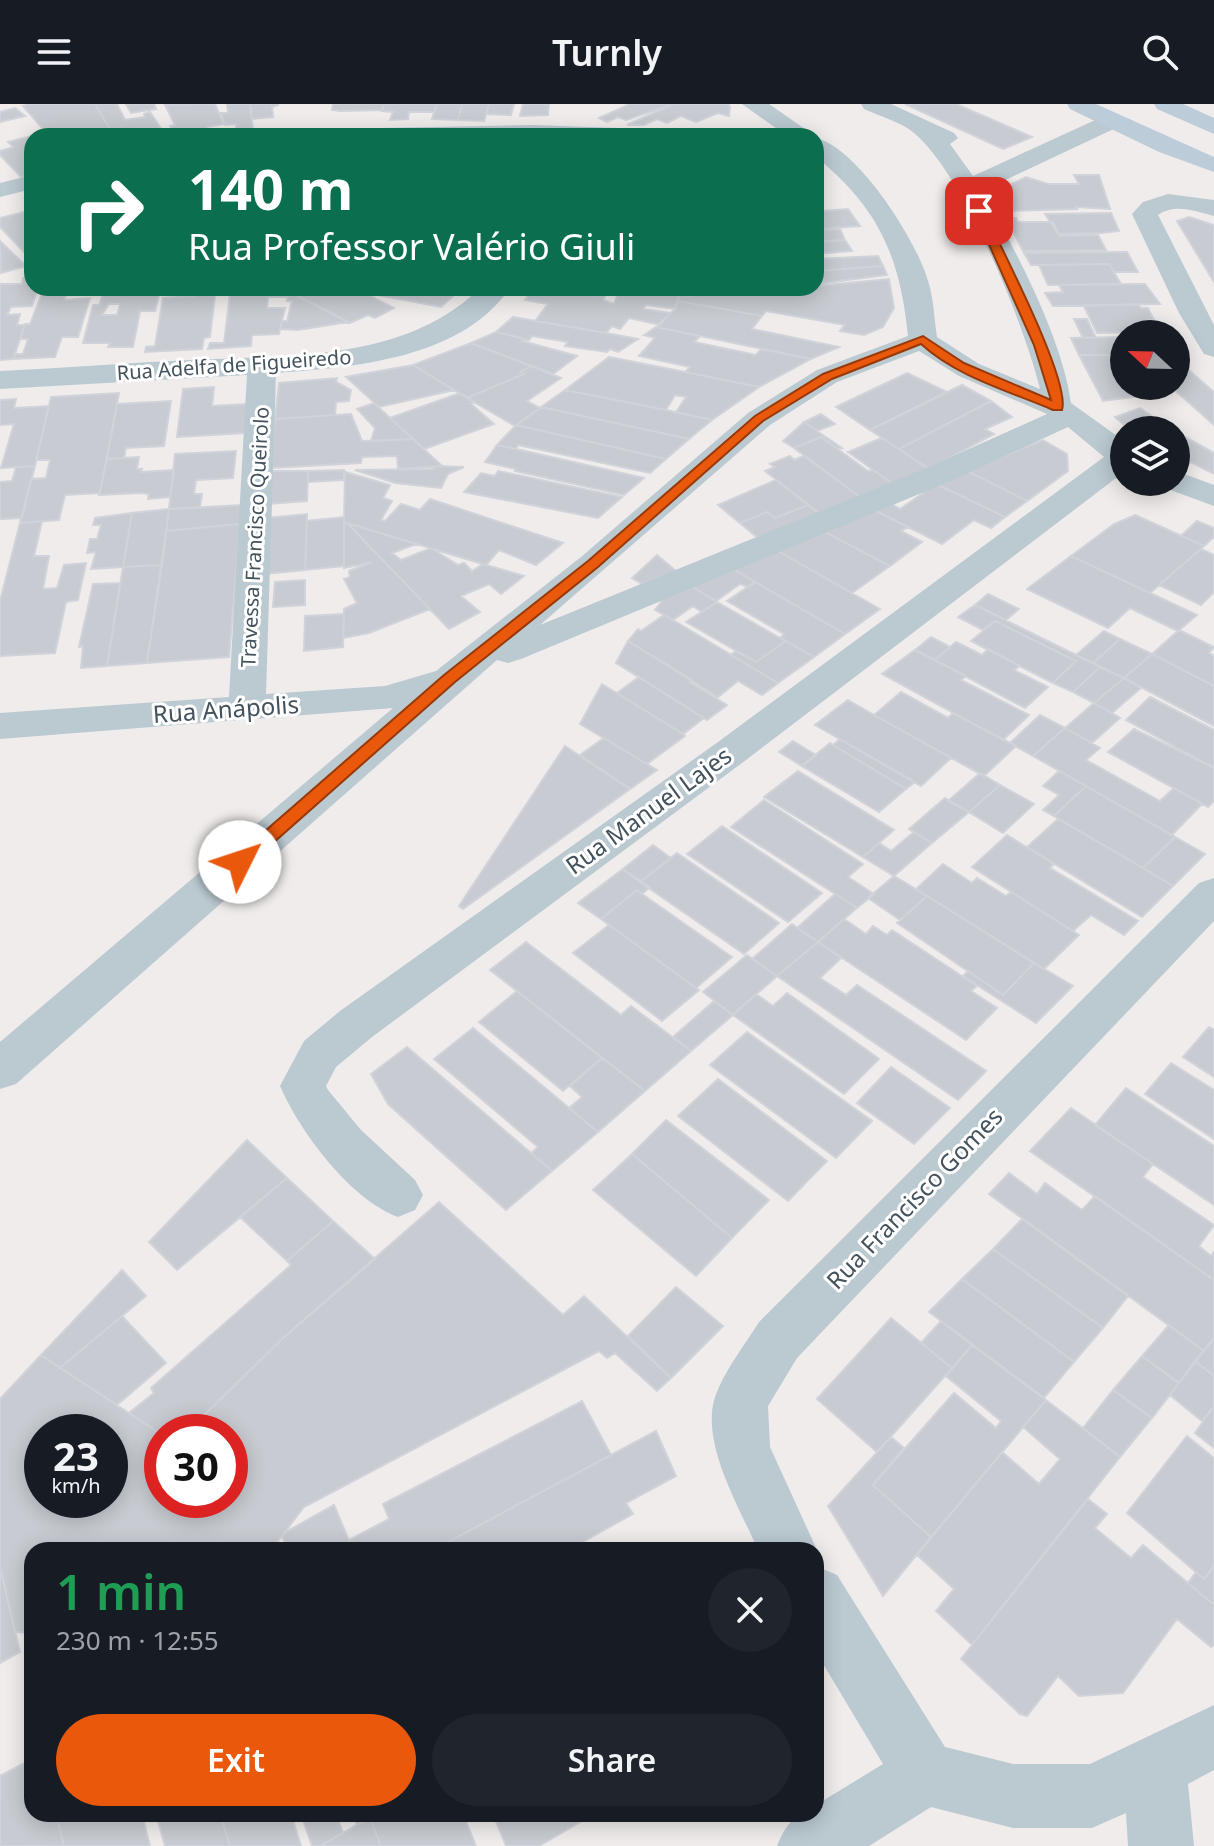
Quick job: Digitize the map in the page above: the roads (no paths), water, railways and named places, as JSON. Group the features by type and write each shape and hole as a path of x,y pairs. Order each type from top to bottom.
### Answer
{"street":[{"path":"753,104 790,128"},
{"path":"872,104 1012,167"},
{"path":"1078,104 1210,169"},
{"path":"968,188 1151,104"},
{"path":"1165,104 1214,127"},
{"path":"921,127 940,146 968,188 1040,345 1064,411"},
{"path":"824,153 856,182 889,221 914,279 923,340 941,356 959,366 1064,411 1110,446"},
{"path":"0,190 24,184"},
{"path":"1214,208 1184,202 1161,202 1145,214 1193,313 1214,348"},
{"name":"Rua Adelfa de Figueiredo","path":"0,380 354,358 452,327 470,316 489,296"},
{"path":"0,1070 450,679 593,564 759,419 827,376 923,340"},
{"name":"Travessa Francisco Queirolo","path":"247,708 262,365"},
{"path":"450,679 561,628 942,473 1064,411"},
{"name":"Rua Manuel Lajes","path":"398,1195 340,1139 310,1104 303,1086 320,1054 356,1024 720,760 1110,468"},
{"path":"1190,487 1214,496"},
{"name":"Rua Anápolis","path":"0,726 385,698 450,679"},
{"name":"Rua Francisco Gomes","path":"784,1542 742,1449 741,1401 778,1340 1214,894"},
{"path":"824,1609 925,1774 1013,1796 1092,1796 1214,1736"},
{"path":"1155,1767 1161,1846"},
{"path":"810,1846 925,1774"}]}
